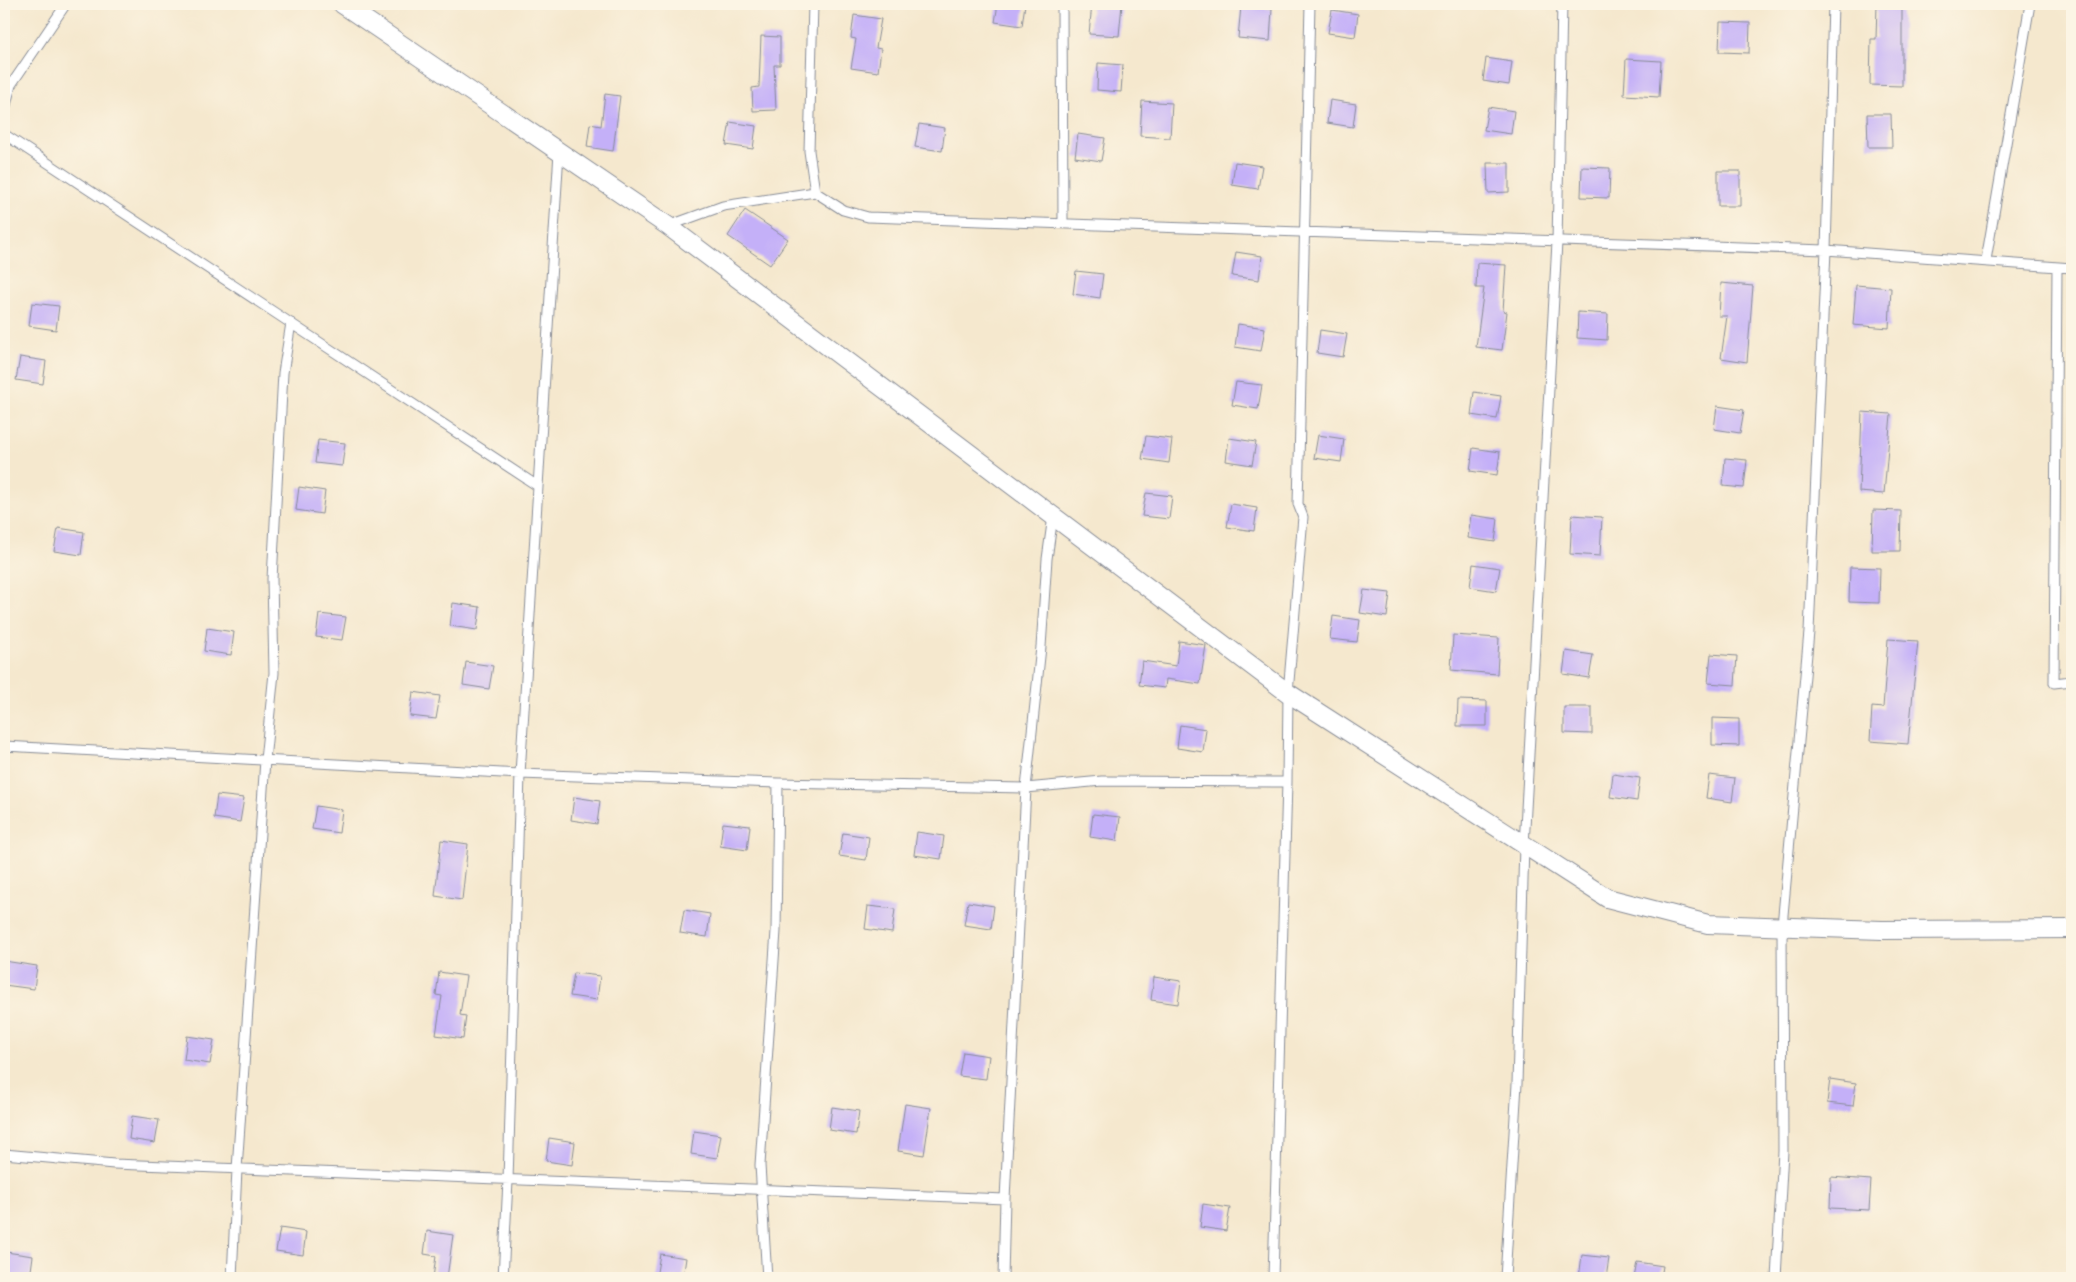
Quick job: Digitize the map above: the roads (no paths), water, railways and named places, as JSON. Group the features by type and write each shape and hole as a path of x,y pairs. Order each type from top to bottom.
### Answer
{"street":[{"path":"342,4 668,226 1288,693 1607,898 1708,924 1882,930 2072,929"}],"lane":[{"path":"4,112 11,85 66,4"},
{"path":"812,4 809,151 815,192"},
{"path":"1062,4 1063,223"},
{"path":"1273,1278 1288,693 1303,517 1298,504 1310,4"},
{"path":"1505,1278 1517,1084 1524,846 1557,242 1562,4"},
{"path":"1776,1278 1783,1151 1782,926 1809,632 1826,250 1833,4"},
{"path":"1986,260 2030,4"},
{"path":"4,134 536,485"},
{"path":"503,1278 508,1181 520,774 536,485 559,152"},
{"path":"668,226 723,206 815,192 843,210 868,216 1557,242 1826,250 1986,260 2072,268"},
{"path":"2057,267 2054,683 2072,681"},
{"path":"232,1278 237,1169 265,760 274,673 272,579 283,373 291,323"},
{"path":"1003,1278 1005,1199 1026,788 1041,647 1047,559 1053,516"},
{"path":"4,746 520,774 778,783 1026,788 1102,781 1287,782"},
{"path":"767,1278 760,1165 776,931 778,783"},
{"path":"4,1154 114,1164 508,1181 1005,1199"}]}
